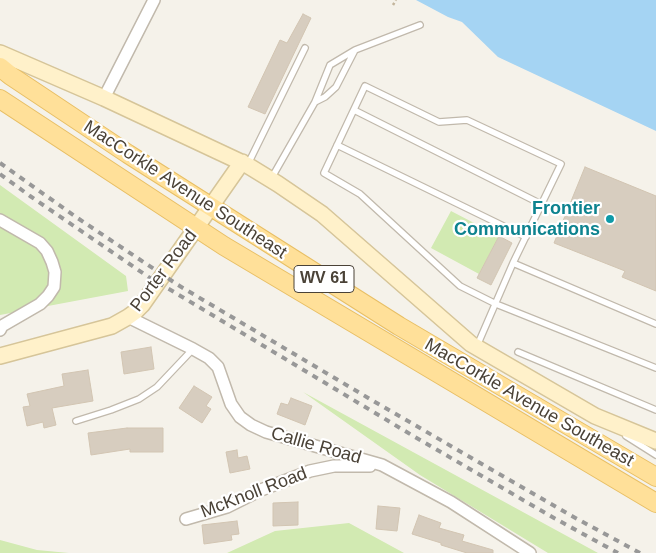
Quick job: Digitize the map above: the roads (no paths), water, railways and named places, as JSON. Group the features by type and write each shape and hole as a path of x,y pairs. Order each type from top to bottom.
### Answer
{"main road":[{"name":"MacCorkle Avenue Southeast","path":"0,67 211,208 400,326 656,477"},
{"name":"MacCorkle Avenue Southeast","path":"0,99 232,251 656,504"}],"street":[{"path":"104,98 154,0"},
{"path":"0,53 104,98 245,164 322,214 471,344 595,416 656,441"},
{"name":"Porter Road","path":"0,356 112,326 128,317 142,305 211,208 245,164"},
{"path":"0,220 40,243 50,256 55,272 54,286 48,296 40,304 2,326 0,330"},
{"name":"Callie Road","path":"128,317 209,358 218,367 232,404 240,417 251,425 266,432 382,465 450,502 530,553"},
{"name":"McKnoll Road","path":"186,519 227,507 261,490 310,471 334,466 382,465"}],"lane":[{"path":"271,180 315,102 330,64 355,50 420,24"},
{"path":"245,164 306,48"},
{"path":"315,102 325,97 336,87 355,50"},
{"path":"477,347 496,304 513,263 561,164 467,120 439,122 365,86 324,173 360,194 460,286 496,304 656,368"},
{"path":"354,110 542,204"},
{"path":"337,145 526,237"},
{"path":"513,263 656,324"},
{"path":"76,421 139,399 157,386 193,349"},
{"path":"518,352 656,410"},
{"path":"595,416 656,455"}],"water":[{"path":"416,0 656,0 656,131 498,57 462,22 448,17"}],"railway":[{"path":"0,163 76,217 178,285 375,402 570,515 640,553"},
{"path":"0,174 150,278 415,437 618,553"}],"place":[{"name":"Frontier Communications","path":"610,219"}]}
